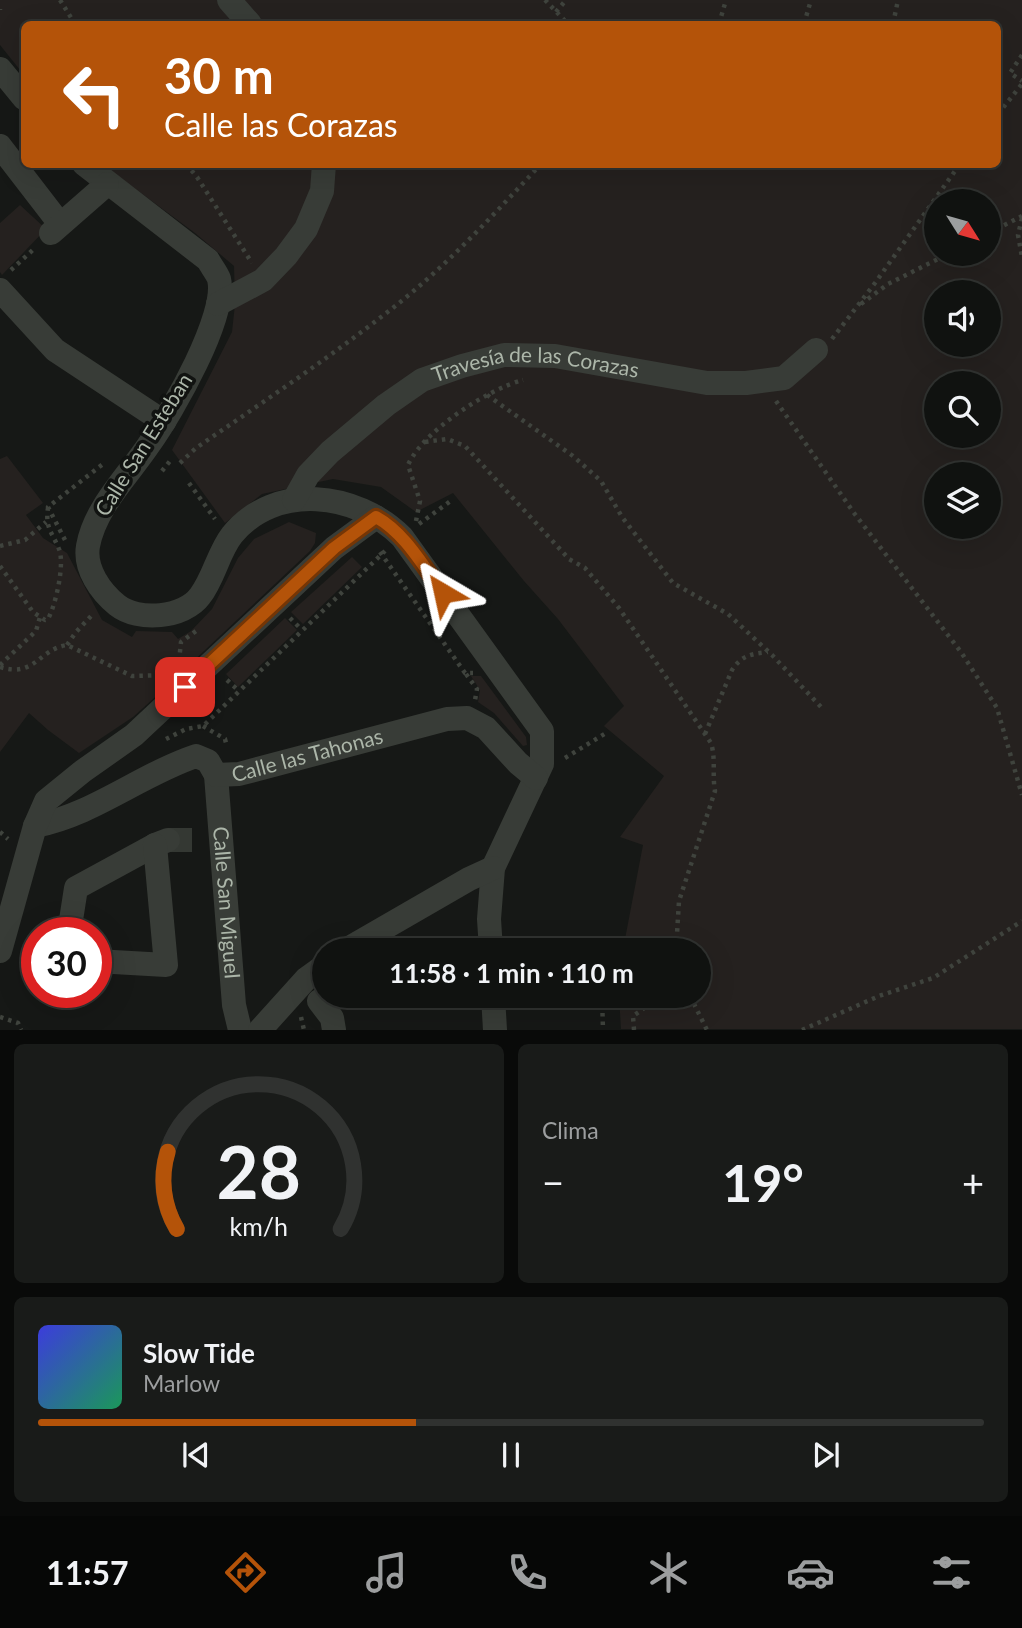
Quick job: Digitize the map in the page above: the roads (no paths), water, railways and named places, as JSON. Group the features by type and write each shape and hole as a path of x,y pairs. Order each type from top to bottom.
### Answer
{"street":[{"path":"229,0 247,21"},
{"path":"0,69 21,94"},
{"path":"0,147 55,228 107,184"},
{"name":"Calle San Esteban","path":"89,168 208,260 219,279 218,304 205,344 164,422 95,522 87,549 93,577 103,594 122,609 149,616 174,612 200,598 233,535 260,513 279,502 330,499 347,503 389,524 402,537 542,731 542,764 537,778 493,868"},
{"path":"218,304 263,280 286,256 306,229 322,191 324,168"},
{"path":"5,280 55,350 164,422"},
{"name":"Travesía de las Corazas","path":"294,500 308,475 330,452 386,405 422,380 504,355 555,356 707,383 784,378 822,347"},
{"path":"0,951 35,826 46,801 82,771 134,735 334,548 376,517"},
{"name":"Calle las Tahonas","path":"35,826 52,823 83,811 172,764 196,756 208,761 216,775 239,774 447,719 467,718 486,728 518,763 537,778"},
{"name":"Calle San Miguel","path":"216,775 212,839 234,1005 240,1030"},
{"path":"71,917 76,888 161,843 166,965 112,962"},
{"path":"367,938 493,868 490,938"},
{"path":"260,1030 312,975"},
{"path":"325,1008 332,1018 334,1030"},
{"path":"494,1008 495,1030"}],"tunnel":[{"path":"168,840 203,840"}]}
